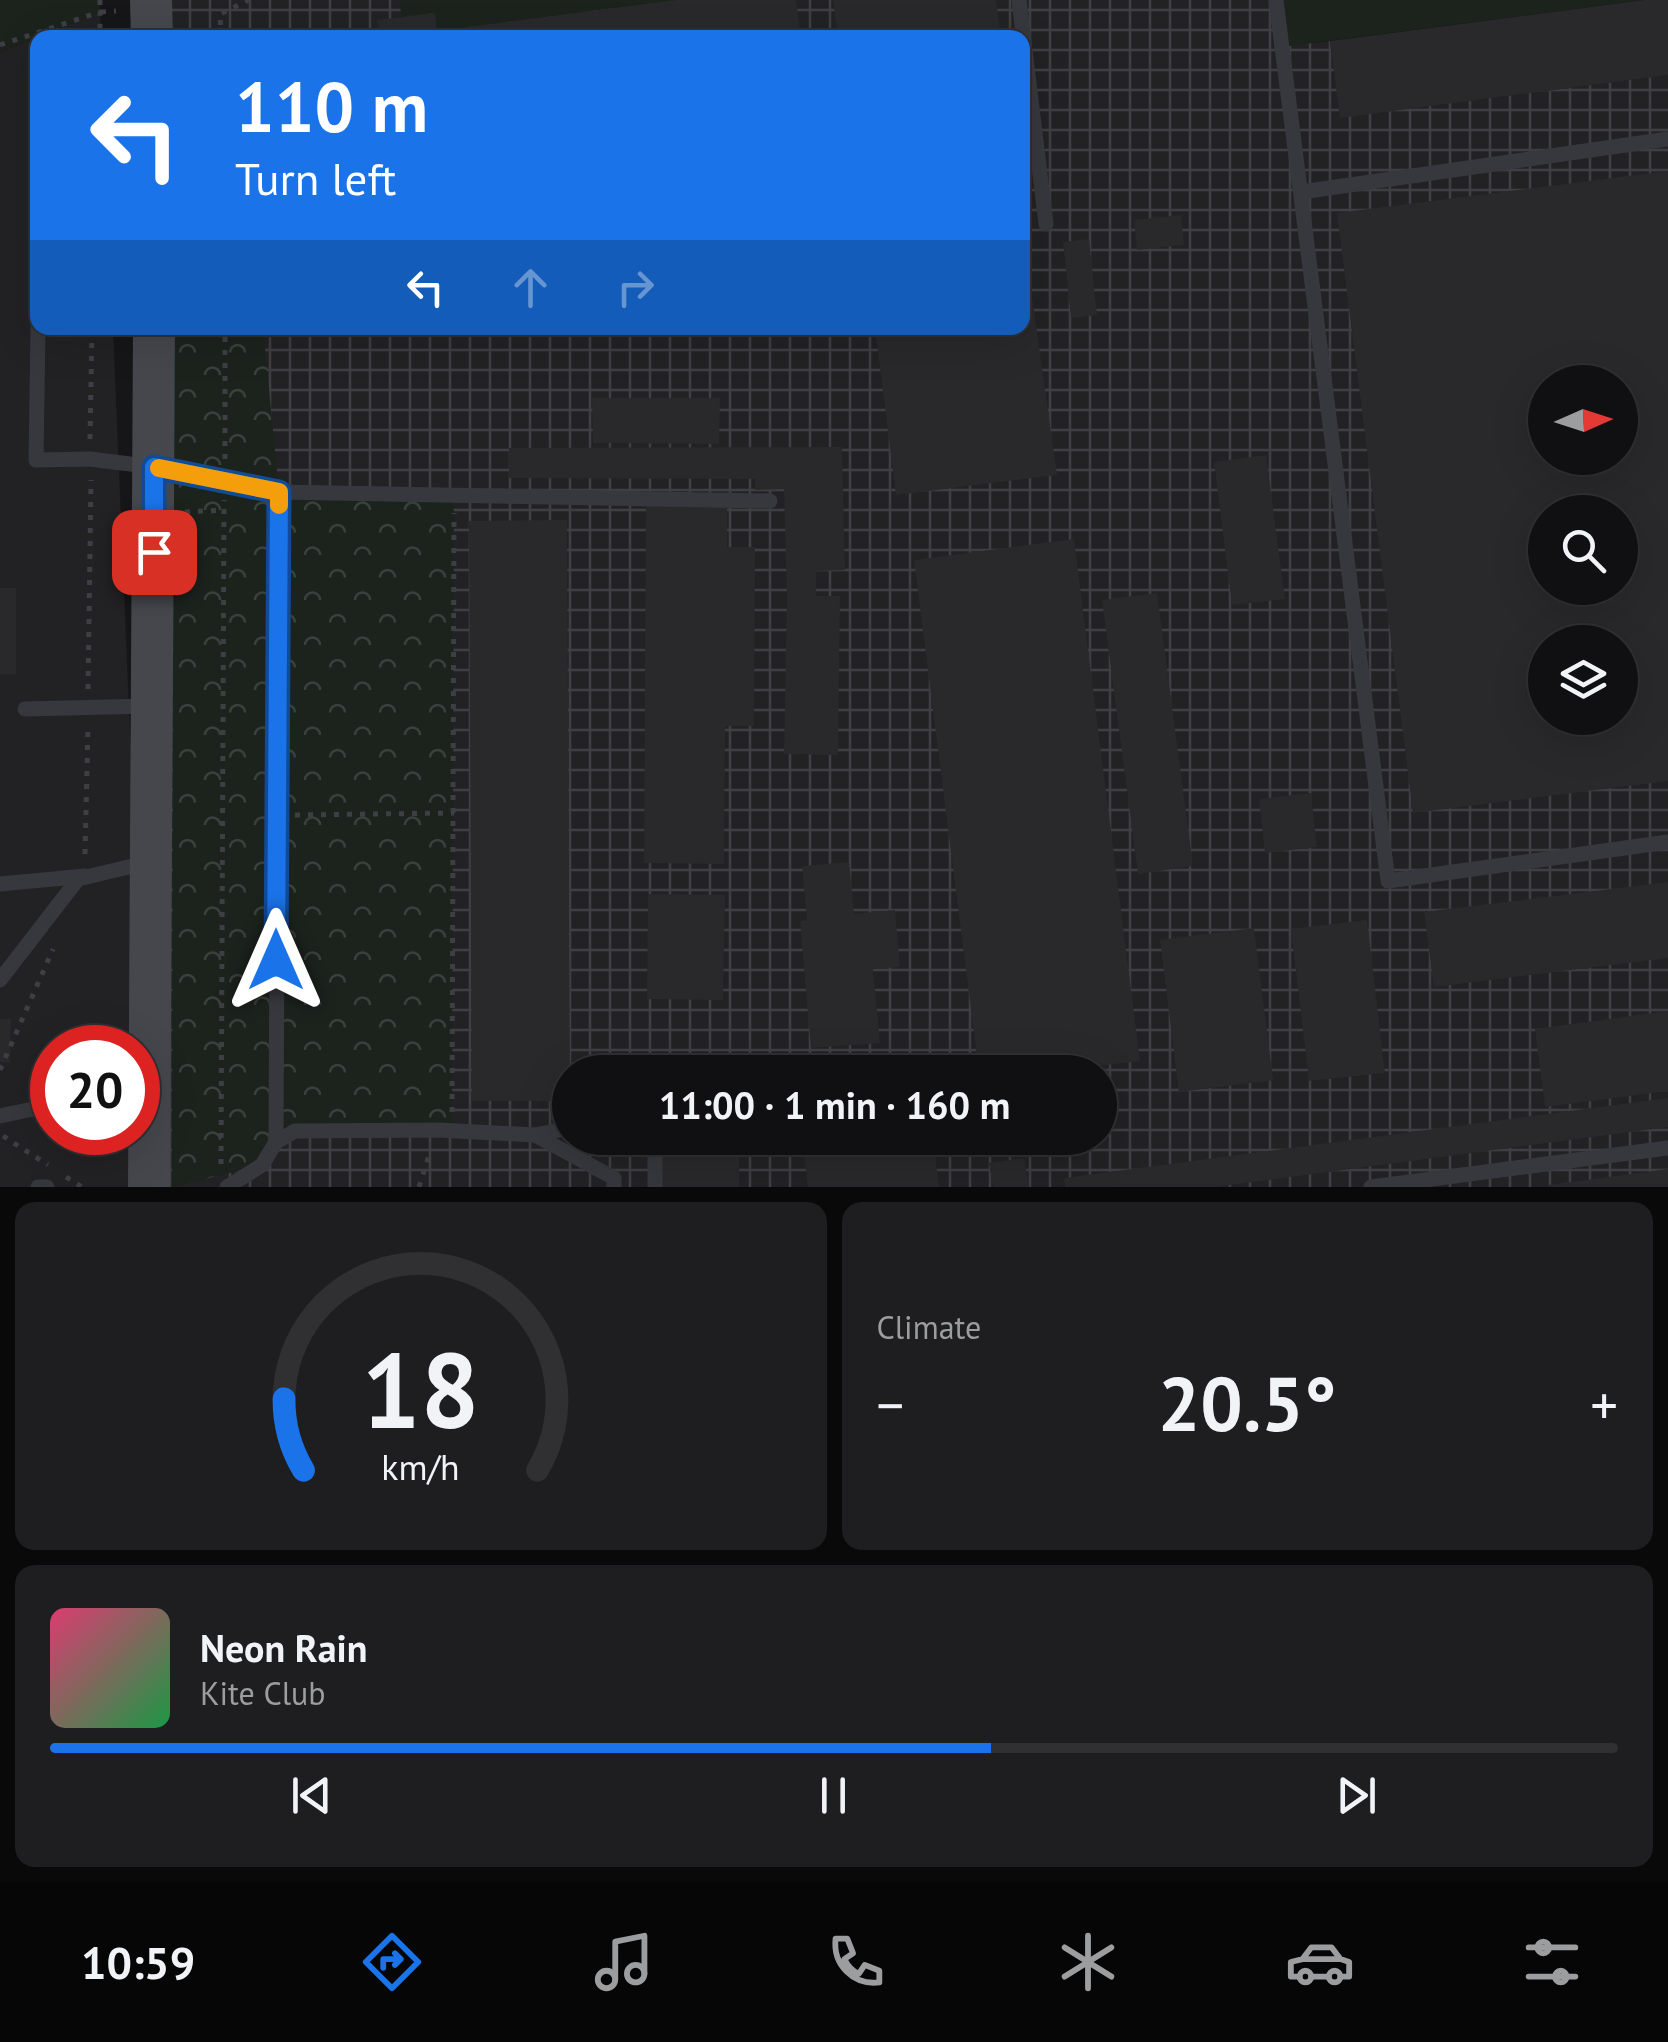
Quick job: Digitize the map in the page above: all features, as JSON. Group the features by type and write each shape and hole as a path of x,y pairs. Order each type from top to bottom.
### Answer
{"street":[{"path":"149,1025 153,992 154,335"},
{"path":"147,1155 149,1187"}],"lane":[{"path":"1019,0 1023,30"},
{"path":"1276,0 1388,880 1668,842"},
{"path":"1030,91 1046,224"},
{"path":"1302,192 1668,139"},
{"path":"38,335 36,460 90,460 154,467 279,492 770,501"},
{"path":"276,1142 279,492"},
{"path":"25,708 153,706"},
{"path":"0,980 78,878 153,861"},
{"path":"0,884 85,876"},
{"path":"0,1116 30,1110"},
{"path":"227,1187 262,1165 276,1142 296,1130 445,1130 535,1135 552,1132"},
{"path":"535,1135 614,1178 614,1187"},
{"path":"1371,1187 1668,1148"},
{"path":"654,1155 655,1187"},
{"path":"38,1187 46,1187"},
{"path":"132,1187 160,1187"}],"path":[{"path":"100,0 100,30"},
{"path":"221,30 220,14 250,0"},
{"path":"45,30 100,12 141,16"},
{"path":"0,45 30,35"},
{"path":"85,876 92,335"},
{"path":"221,1167 225,335"},
{"path":"419,1187 445,1130 454,813 454,495"},
{"path":"172,513 224,510"},
{"path":"277,815 454,813"},
{"path":"0,1070 54,946"},
{"path":"0,1135 49,1166"},
{"path":"66,1176 82,1187"}],"shaded area":[{"path":"157,0 1276,0 1282,46 1330,41 1341,117 1668,75 1668,1187 225,1187 224,1174 172,1187 149,1187 149,1155 160,1155 160,1025 150,1025 155,335 1030,335 1030,30 156,30"},
{"path":"100,12 101,30 55,30"},
{"path":"30,40 30,335 113,335 142,1025 30,1025 30,1155 148,1155 149,1186 172,1187 0,1187 0,52"},
{"path":"262,1165 280,1187 172,1187"}],"green space":[{"path":"0,0 100,0 100,12 55,30 30,30 30,40 0,52"},
{"path":"400,0 677,0 445,30 437,30 434,13 401,17"},
{"path":"1276,0 1644,0 1281,47"},
{"path":"174,335 264,335 279,492 454,495 452,1131 295,1131 262,1165 172,1187"}],"building":[{"path":"677,0 796,0 800,30 445,30"},
{"path":"833,0 996,0 1000,30 837,30"},
{"path":"1668,0 1668,75 1340,118 1330,41"},
{"path":"435,13 437,30 379,30 377,20"},
{"path":"1668,171 1668,781 1413,813 1337,213"},
{"path":"1181,215 1184,245 1137,250 1134,220"},
{"path":"1089,239 1097,315 1071,318 1063,242"},
{"path":"1030,282 1057,475 896,495 876,335 1030,335"},
{"path":"592,398 720,398 719,444 593,443"},
{"path":"842,447 845,570 816,571 816,596 840,596 838,755 784,754 784,489 755,490 755,479 509,478 509,448"},
{"path":"1266,455 1285,599 1232,605 1214,462"},
{"path":"646,502 727,502 727,547 755,547 754,726 725,726 724,864 644,863"},
{"path":"567,520 570,1055 552,1055 552,1101 472,1101 469,521"},
{"path":"1074,539 1140,1061 1117,1064 1117,1055 977,1055 914,560"},
{"path":"0,588 16,588 16,674 0,674"},
{"path":"1157,593 1193,866 1138,874 1102,600"},
{"path":"1311,793 1317,847 1265,853 1259,799"},
{"path":"849,862 854,914 895,910 900,967 873,969 880,1043 811,1048 800,921 807,920 802,866"},
{"path":"1668,882 1668,958 1434,987 1424,912"},
{"path":"648,894 725,895 723,1000 647,999"},
{"path":"1367,920 1385,1073 1309,1081 1291,929"},
{"path":"1254,928 1273,1080 1179,1092 1160,940"},
{"path":"1668,1011 1668,1091 1545,1107 1535,1029"},
{"path":"0,1019 11,1019 10,1063 0,1062"},
{"path":"1668,1098 1668,1127 1215,1187 1065,1187 1064,1178"},
{"path":"659,1155 739,1155 739,1187 658,1187"},
{"path":"804,1155 935,1155 939,1187 808,1187"},
{"path":"1024,1158 1029,1187 993,1187 989,1163"},
{"path":"1668,1169 1668,1187 1549,1187 1549,1185"}],"slow traffic":[{"path":"159,468 279,492 279,505"}],"route":[{"path":"154,552 154,467 279,492 276,960"}]}
